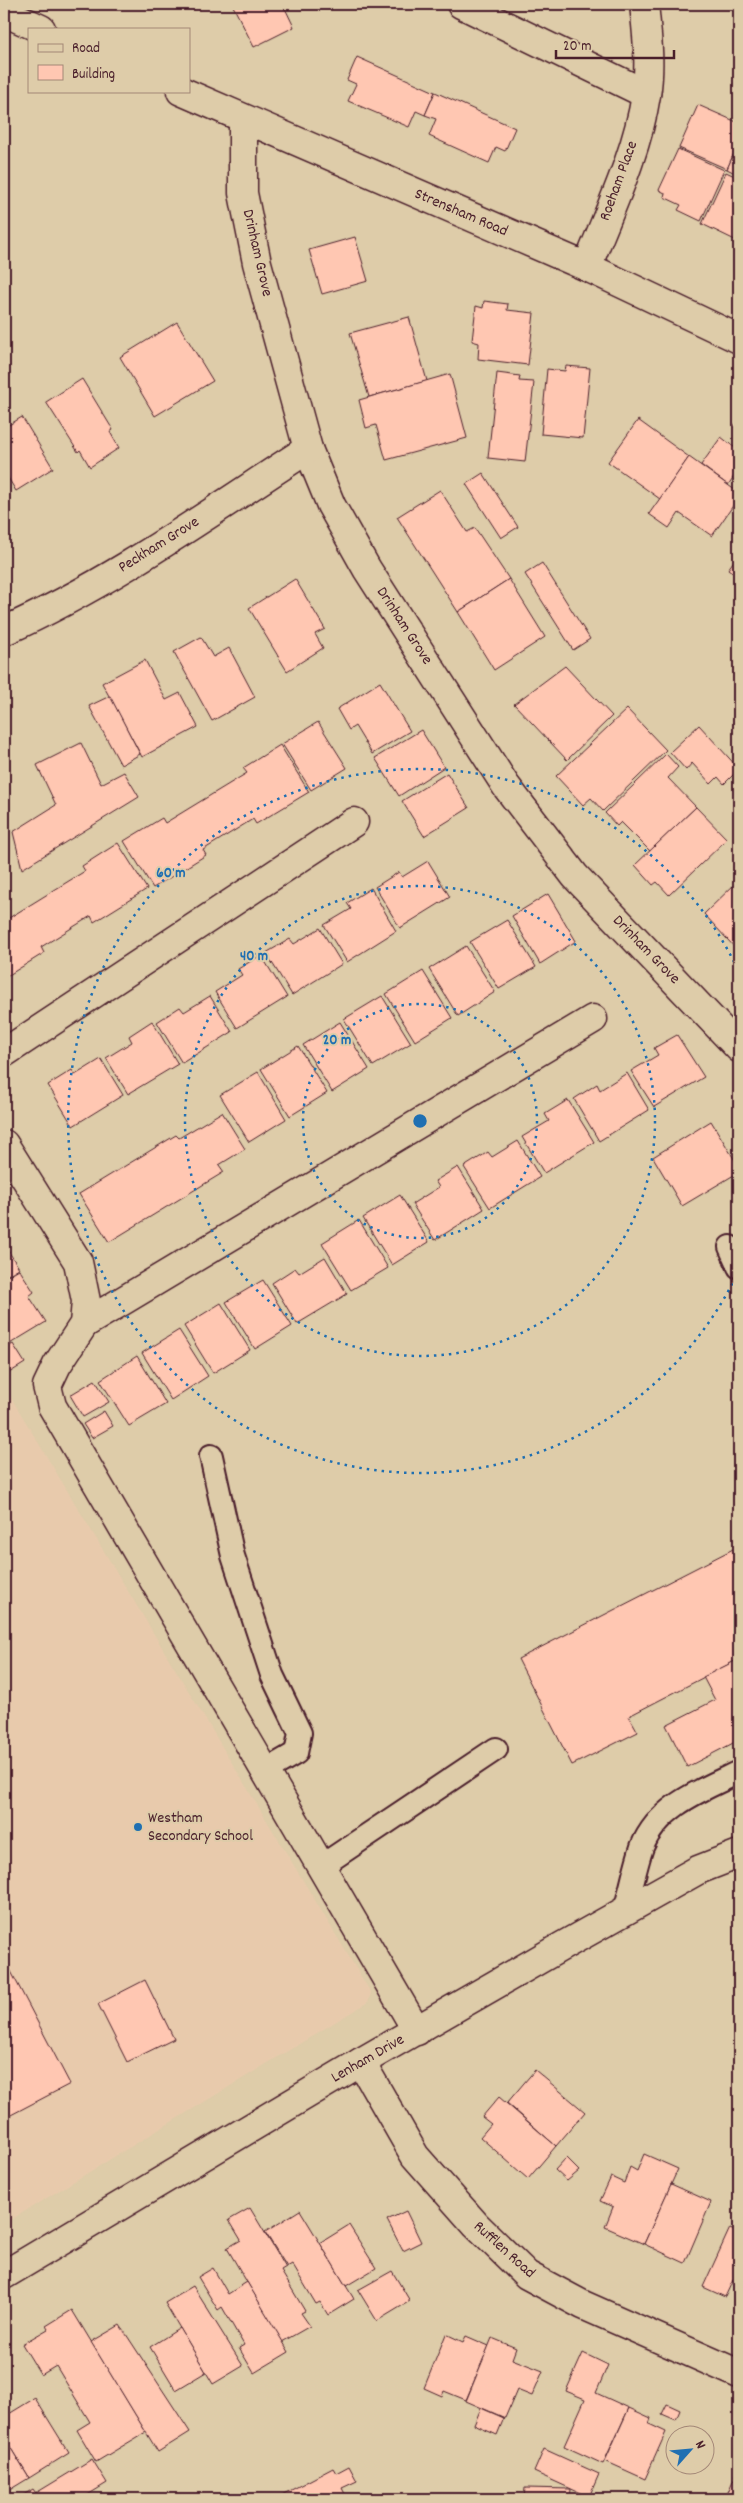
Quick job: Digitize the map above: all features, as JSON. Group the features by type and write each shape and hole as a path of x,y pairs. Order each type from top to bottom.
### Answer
{"street":[{"path":"461,4 646,94"},
{"name":"Roeham Place","path":"587,267 634,145 646,94 648,46 644,4"},
{"path":"4,12 39,28"},
{"name":"Strensham Road","path":"184,92 587,267 739,339"},
{"name":"Drinham Grove","path":"243,119 243,193 257,263 308,449 331,505 367,569 506,786 575,876 739,1048"},
{"name":"Peckham Grove","path":"4,631 51,610 152,550 308,449"},
{"path":"4,1053 354,822"},
{"path":"417,2031 52,1406 48,1386 57,1365 84,1324 593,1019"},
{"path":"4,1144 78,1262 86,1301 84,1324"},
{"name":"Lenham Drive","path":"4,2275 361,2062 626,1910 698,1870 739,1854"},
{"name":"Rufflen Road","path":"361,2062 415,2156 476,2225 526,2275 583,2305 739,2374"}],"lane":[{"path":"730,1246 739,1267"},
{"path":"211,1456 236,1565 272,1675 300,1733 296,1753 265,1772"},
{"path":"320,1867 496,1749"},
{"path":"626,1910 642,1848 652,1829 667,1810 691,1795 739,1772"}],"shaded area":[{"name":"Westham Secondary School","path":"4,1386 371,1993 368,2002 4,2224"}],"building":[{"path":"232,4 283,4 294,27 254,47"},
{"path":"357,57 435,92 425,115 416,111 409,127 348,101 356,84 347,80"},
{"path":"435,92 515,128 505,151 496,147 489,163 429,136 436,119 425,115"},
{"path":"698,105 739,123 739,142 727,169 679,148"},
{"path":"739,142 739,175 727,169"},
{"path":"678,149 724,170 701,221 678,210 681,205 664,197 665,193 659,190"},
{"path":"726,172 739,178 739,231 735,240 702,224"},
{"path":"355,237 368,281 322,294 309,250"},
{"path":"484,301 508,304 507,310 534,313 528,365 478,359 479,343 472,341 476,306 483,308"},
{"path":"409,317 427,381 369,397 350,333"},
{"path":"177,322 213,381 155,416 120,357"},
{"path":"566,366 590,368 583,438 541,434 547,369 565,371"},
{"path":"497,373 520,376 519,381 534,382 525,462 488,458"},
{"path":"450,374 467,438 386,460 376,425 366,428 359,400"},
{"path":"82,379 113,430 110,432 119,448 90,467 80,450 78,452 46,402"},
{"path":"22,417 53,468 16,491 4,471 4,428"},
{"path":"739,419 739,429 734,426"},
{"path":"638,420 689,457 660,499 608,462"},
{"path":"721,437 739,451 739,469 728,485 701,465"},
{"path":"689,457 739,493 739,497 712,536 679,513 669,528 649,514"},
{"path":"483,473 518,527 501,538 466,484"},
{"path":"440,490 467,532 475,528 509,579 458,612 397,517"},
{"path":"739,554 739,577 728,569"},
{"path":"542,563 590,639 573,650 525,574"},
{"path":"295,579 325,629 315,634 323,648 287,671 249,608"},
{"path":"509,579 545,637 494,670 458,612"},
{"path":"201,637 213,657 229,648 255,697 212,721 174,652"},
{"path":"145,660 166,700 180,693 198,727 142,757 102,683"},
{"path":"565,666 612,716 567,760 514,704"},
{"path":"380,682 410,731 372,754 355,726 349,730 337,709"},
{"path":"110,696 140,754 121,765 89,706"},
{"path":"627,709 666,750 603,811 591,798 583,805 556,776"},
{"path":"318,722 347,768 311,790 282,744"},
{"path":"699,725 739,769 724,784 718,777 711,784 692,763 686,770 670,752"},
{"path":"421,730 444,767 399,796 375,758"},
{"path":"81,743 101,784 124,772 139,797 22,869 13,832 56,805 37,765"},
{"path":"280,745 309,792 256,824 253,819 203,850 206,855 153,888 124,841 162,818 165,823 247,773 243,768"},
{"path":"666,754 678,767 668,778 696,807 650,851 621,822 617,826 605,813"},
{"path":"447,773 469,808 424,836 402,801"},
{"path":"696,807 727,839 669,895 657,882 653,885 635,865"},
{"path":"118,843 147,889 94,922 91,916 41,947 44,953 4,978 4,921 85,871 82,866"},
{"path":"428,861 450,897 400,928 375,887 399,872 402,877"},
{"path":"739,880 739,952 704,914"},
{"path":"371,888 396,931 347,962 324,925 351,909 347,903"},
{"path":"548,894 576,941 540,964 512,916"},
{"path":"507,920 536,967 499,989 470,942"},
{"path":"320,928 342,964 292,995 266,953 290,939 294,944"},
{"path":"466,946 495,992 458,1016 429,969"},
{"path":"261,955 287,997 237,1028 215,992 242,975 238,969"},
{"path":"423,971 452,1018 415,1041 386,994"},
{"path":"210,996 232,1032 182,1063 157,1022 180,1007 184,1012"},
{"path":"382,996 411,1043 373,1066 344,1019"},
{"path":"152,1021 178,1064 128,1094 106,1058 132,1042 129,1036"},
{"path":"340,1022 369,1069 332,1092 303,1045"},
{"path":"677,1035 704,1077 654,1107 631,1071 658,1055 654,1048"},
{"path":"298,1046 327,1093 290,1116 261,1069"},
{"path":"101,1059 123,1095 73,1126 48,1085 72,1070 75,1075"},
{"path":"258,1072 286,1119 249,1142 220,1095"},
{"path":"627,1073 649,1110 599,1141 574,1099 597,1084 600,1090"},
{"path":"568,1100 594,1142 544,1173 522,1137 549,1121 545,1114"},
{"path":"222,1112 245,1149 219,1165 224,1172 109,1242 79,1194 176,1135 179,1138"},
{"path":"711,1121 739,1167 739,1172 682,1206 653,1157"},
{"path":"518,1141 540,1177 490,1208 464,1167 488,1152 492,1157"},
{"path":"458,1167 484,1209 435,1240 412,1204 439,1187 435,1181"},
{"path":"400,1195 429,1242 392,1265 363,1218"},
{"path":"359,1220 388,1268 351,1290 322,1243"},
{"path":"4,1244 19,1268 4,1277"},
{"path":"325,1257 347,1294 297,1324 272,1283 295,1268 299,1273"},
{"path":"19,1269 34,1292 29,1296 46,1322 8,1345 4,1338 4,1278"},
{"path":"263,1280 292,1326 255,1349 226,1302"},
{"path":"221,1303 250,1350 213,1373 184,1326"},
{"path":"179,1330 208,1376 171,1400 142,1353"},
{"path":"13,1344 25,1363 4,1376 4,1349"},
{"path":"137,1356 166,1404 129,1426 100,1380"},
{"path":"95,1380 109,1402 83,1417 70,1395"},
{"path":"104,1411 113,1426 92,1438 83,1424"},
{"path":"739,1546 739,1659 629,1716 638,1732 572,1765 518,1659"},
{"path":"739,1659 739,1740 687,1767 666,1725 715,1700 703,1677"},
{"path":"4,1958 70,2084 7,2117 4,2112"},
{"path":"145,1980 174,2039 127,2062 98,2004"},
{"path":"535,2070 585,2112 556,2146 507,2103"},
{"path":"499,2097 556,2146 528,2179 480,2137 491,2124 482,2117"},
{"path":"644,2154 678,2169 644,2244 605,2227 613,2207 600,2201 611,2177 624,2183 630,2167 637,2171"},
{"path":"566,2158 579,2171 567,2181 555,2170"},
{"path":"671,2184 711,2202 685,2263 644,2244"},
{"path":"250,2208 286,2268 281,2271 305,2311 301,2313 310,2326 282,2342 227,2248 241,2240 229,2220"},
{"path":"300,2210 354,2299 328,2315 320,2302 316,2304 292,2264 287,2267 265,2232"},
{"path":"406,2211 421,2242 403,2251 387,2220"},
{"path":"349,2225 376,2268 346,2286 320,2243"},
{"path":"730,2228 739,2232 739,2283 733,2280 725,2297 703,2287"},
{"path":"213,2268 228,2294 247,2282 289,2352 254,2373 239,2348 244,2345 222,2307 218,2310 198,2277"},
{"path":"392,2271 410,2301 377,2321 358,2290"},
{"path":"193,2286 243,2366 213,2384 165,2303"},
{"path":"72,2310 146,2432 96,2462 77,2430 90,2422 56,2366 41,2375 22,2344 48,2329 46,2326"},
{"path":"120,2325 190,2432 158,2452 91,2342"},
{"path":"180,2328 206,2372 176,2390 150,2347"},
{"path":"446,2334 463,2342 466,2336 489,2346 466,2400 444,2391 442,2396 424,2388"},
{"path":"492,2338 516,2348 512,2359 543,2371 532,2396 517,2390 505,2418 466,2401"},
{"path":"583,2353 608,2365 596,2393 629,2408 603,2464 564,2446 585,2399 566,2391"},
{"path":"35,2398 69,2453 29,2478 4,2437 4,2417"},
{"path":"667,2404 680,2410 676,2420 662,2414"},
{"path":"481,2408 504,2418 497,2435 474,2425"},
{"path":"629,2408 651,2418 649,2424 666,2432 645,2479 605,2461"},
{"path":"4,2437 29,2478 6,2492 10,2499 4,2499"},
{"path":"544,2449 599,2474 589,2497 534,2472"},
{"path":"92,2459 107,2483 81,2499 40,2499 36,2493"},
{"path":"349,2466 357,2481 342,2488 345,2494 335,2499 279,2499 278,2497 333,2468 336,2473"},
{"path":"739,2467 739,2499 725,2499"},
{"path":"525,2488 571,2489 570,2499 524,2499"},
{"path":"33,2489 40,2499 17,2499"},
{"path":"698,2494 710,2499 695,2499"}],"place":[{"name":"Westham Secondary School","path":"138,1827"}]}
